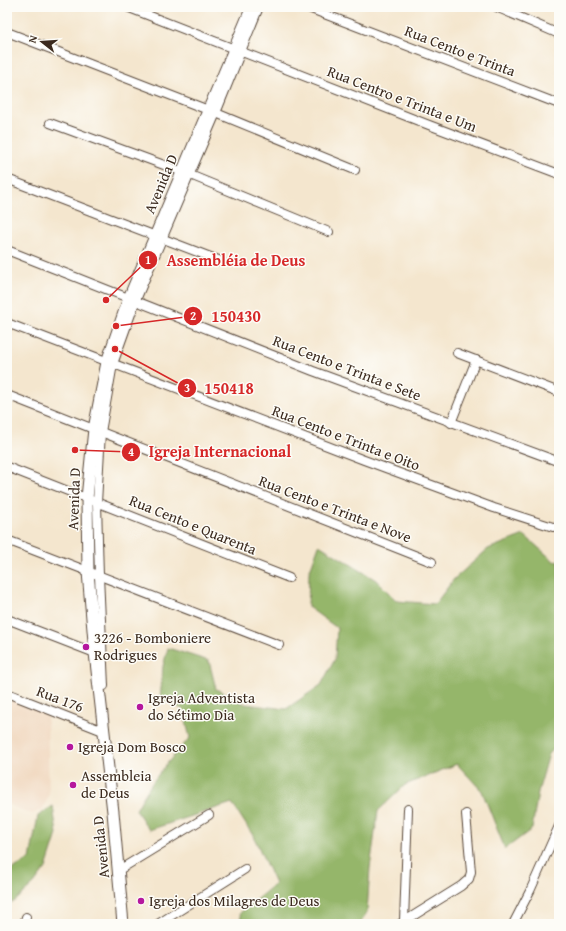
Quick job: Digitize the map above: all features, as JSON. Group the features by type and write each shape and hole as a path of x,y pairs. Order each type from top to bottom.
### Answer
{"street":[{"name":"Rua Centro e Trinta e Um","path":"127,7 559,174"},
{"name":"Avenida D","path":"238,50 252,7"},
{"name":"Avenida D","path":"106,730 95,653 92,500 98,431 110,363 132,299 238,50 259,7"},
{"name":"Rua Cento e Trinta","path":"306,7 559,104"},
{"path":"496,7 559,34"},
{"path":"7,32 212,112 354,170"},
{"path":"50,123 186,174 329,232"},
{"path":"7,179 221,261"},
{"name":"Rua Cento e Trinta e Sete","path":"7,250 313,371 451,423 558,461"},
{"name":"Rua Cento e Trinta e Oito","path":"7,323 453,493 553,527"},
{"path":"457,353 559,392"},
{"path":"451,423 476,360"},
{"name":"Rua Cento e Trinta e Nove","path":"7,395 432,562"},
{"name":"Rua Cento e Quarenta","path":"7,467 288,578"},
{"path":"7,540 279,646"},
{"name":"Avenida D","path":"94,574 123,924"},
{"path":"7,619 95,653"},
{"name":"Rua 176","path":"7,693 106,730"},
{"path":"402,922 408,809"},
{"path":"119,870 209,814"},
{"path":"402,922 461,886 470,878 471,872 466,814"},
{"path":"512,924 530,891 559,826"},
{"path":"158,924 245,870"}],"shaded area":[{"path":"7,698 47,712 49,795 43,809 32,814 7,804"}],"green space":[{"path":"524,535 555,562 559,560 559,744 549,754 538,792 532,829 505,849 482,791 457,764 405,785 378,811 370,868 367,912 360,924 242,924 240,913 275,884 254,837 232,803 149,830 136,810 160,772 190,738 183,709 160,699 163,666 168,648 209,661 216,689 245,704 286,709 321,685 335,659 337,628 308,607 309,573 319,545 376,580 397,601 435,604 454,579 488,549"},
{"path":"53,806 57,834 46,868 34,884 14,902 7,902 7,869 9,871 30,859 38,816"}],"place":[{"name":"Assembléia de Deus","path":"106,300"},
{"name":"150430","path":"116,326"},
{"name":"150418","path":"115,349"},
{"name":"Igreja Internacional","path":"75,450"},
{"name":"3226 - Bomboniere Rodrigues","path":"86,647"},
{"name":"Igreja Adventista do Sétimo Dia","path":"140,707"},
{"name":"Igreja Dom Bosco","path":"70,747"},
{"name":"Assembleia de Deus","path":"73,785"},
{"name":"Igreja dos Milagres de Deus","path":"141,901"}]}
